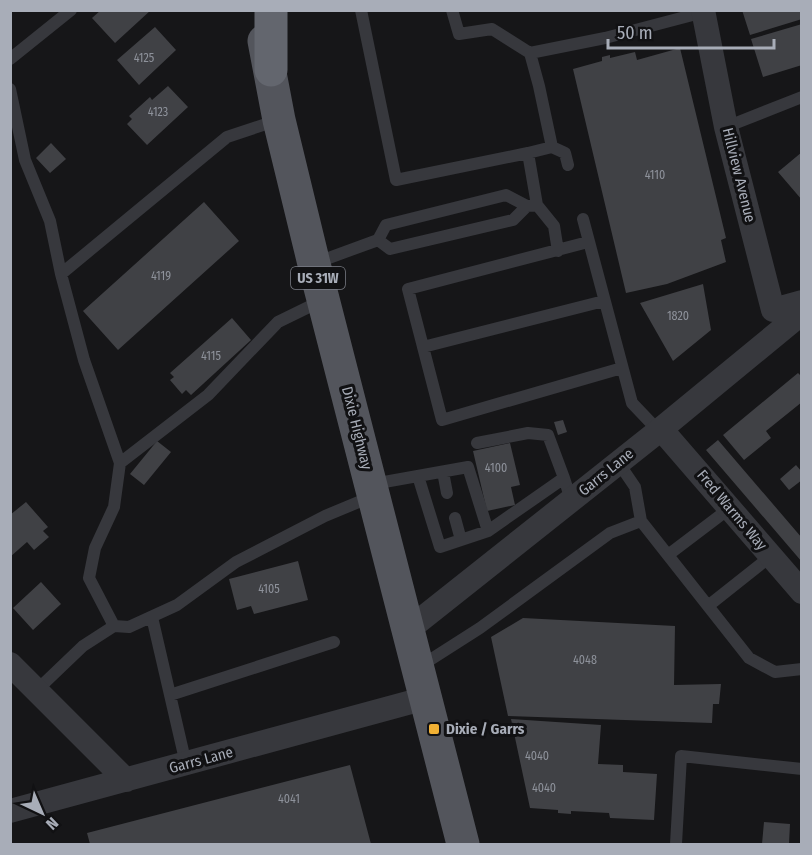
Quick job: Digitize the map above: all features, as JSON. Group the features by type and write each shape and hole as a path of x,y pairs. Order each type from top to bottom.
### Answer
{"highway":[{"path":"271,10 271,70"}],"main road":[{"name":"Dixie Highway","path":"257,10 271,70 279,120 314,264 463,844"}],"street":[{"name":"Hillview Avenue","path":"703,11 726,127 773,310 801,302"},
{"name":"Garrs Lane","path":"409,629 567,489 618,462 801,313"},
{"name":"Fred Warms Way","path":"661,429 801,592"},
{"path":"10,664 126,780"},
{"name":"Garrs Lane","path":"10,811 426,698"}],"lane":[{"path":"10,59 71,10"},
{"path":"361,10 396,180 552,147 565,153 568,165"},
{"path":"452,10 459,34 492,29 530,53 605,38 703,11"},
{"path":"530,53 552,147"},
{"path":"10,89 25,160 50,221 84,360 120,463 114,507 95,548 89,578 114,626"},
{"path":"726,127 801,97"},
{"path":"62,274 227,137 279,120"},
{"path":"528,153 532,206"},
{"path":"314,264 378,240 386,225 506,195 532,206 555,226 558,251"},
{"path":"378,240 390,249 513,220 532,206"},
{"path":"583,219 632,403 652,424 661,429"},
{"path":"588,242 408,289 442,420 622,368"},
{"path":"120,463 208,395 278,322 324,300"},
{"path":"423,347 604,301"},
{"path":"418,476 440,548 488,531 567,489 548,435 528,433 477,442"},
{"path":"618,462 635,487 641,521 748,658 775,672 801,669"},
{"path":"37,690 83,646 114,626 129,627 177,605 236,562 373,490 418,476 468,467 488,531"},
{"path":"442,472 447,493"},
{"path":"668,555 730,508"},
{"path":"455,518 460,540"},
{"path":"418,667 480,628 610,533 641,521"},
{"path":"708,606 771,556"},
{"path":"152,617 186,764"},
{"path":"170,695 334,642"},
{"path":"676,844 681,756 801,769"}],"building":[{"path":"101,10 151,10 115,43 92,18"},
{"path":"742,10 802,10 802,19 750,35"},
{"path":"802,24 802,65 763,77 751,39"},
{"path":"155,27 176,50 139,85 117,60"},
{"path":"680,48 726,238 721,240 726,262 667,284 626,293 573,69 602,61 602,57 610,55 610,58 635,52 637,60"},
{"path":"168,86 188,107 147,145 127,124 132,119 129,116 150,97 152,100"},
{"path":"51,143 66,159 50,173 36,158"},
{"path":"802,152 802,200 778,172"},
{"path":"204,202 239,241 118,350 83,311"},
{"path":"703,284 711,330 673,361 640,303"},
{"path":"232,318 251,340 191,395 186,390 182,394 170,380 174,377 170,373"},
{"path":"798,373 802,377 802,402 766,431 771,438 744,460 723,435"},
{"path":"563,420 567,432 558,435 554,422"},
{"path":"718,440 802,538 802,562 706,450"},
{"path":"157,441 171,452 144,485 130,474"},
{"path":"510,443 520,485 511,487 515,505 487,511 473,451"},
{"path":"796,465 802,472 802,480 789,490 780,479"},
{"path":"26,502 48,527 43,531 49,537 34,550 27,542 10,557 10,515"},
{"path":"298,561 308,600 254,614 251,606 237,610 229,579"},
{"path":"41,582 61,604 33,630 13,608"},
{"path":"523,618 675,626 674,685 721,684 719,704 713,704 712,723 508,716 491,637"},
{"path":"511,719 601,725 598,764 623,765 623,772 657,774 654,820 610,818 609,813 571,811 571,814 558,813 558,810 530,808"},
{"path":"350,765 371,844 90,844 87,833"},
{"path":"764,822 790,824 789,844 762,844"}],"place":[{"name":"Dixie / Garrs","path":"434,729"}]}
